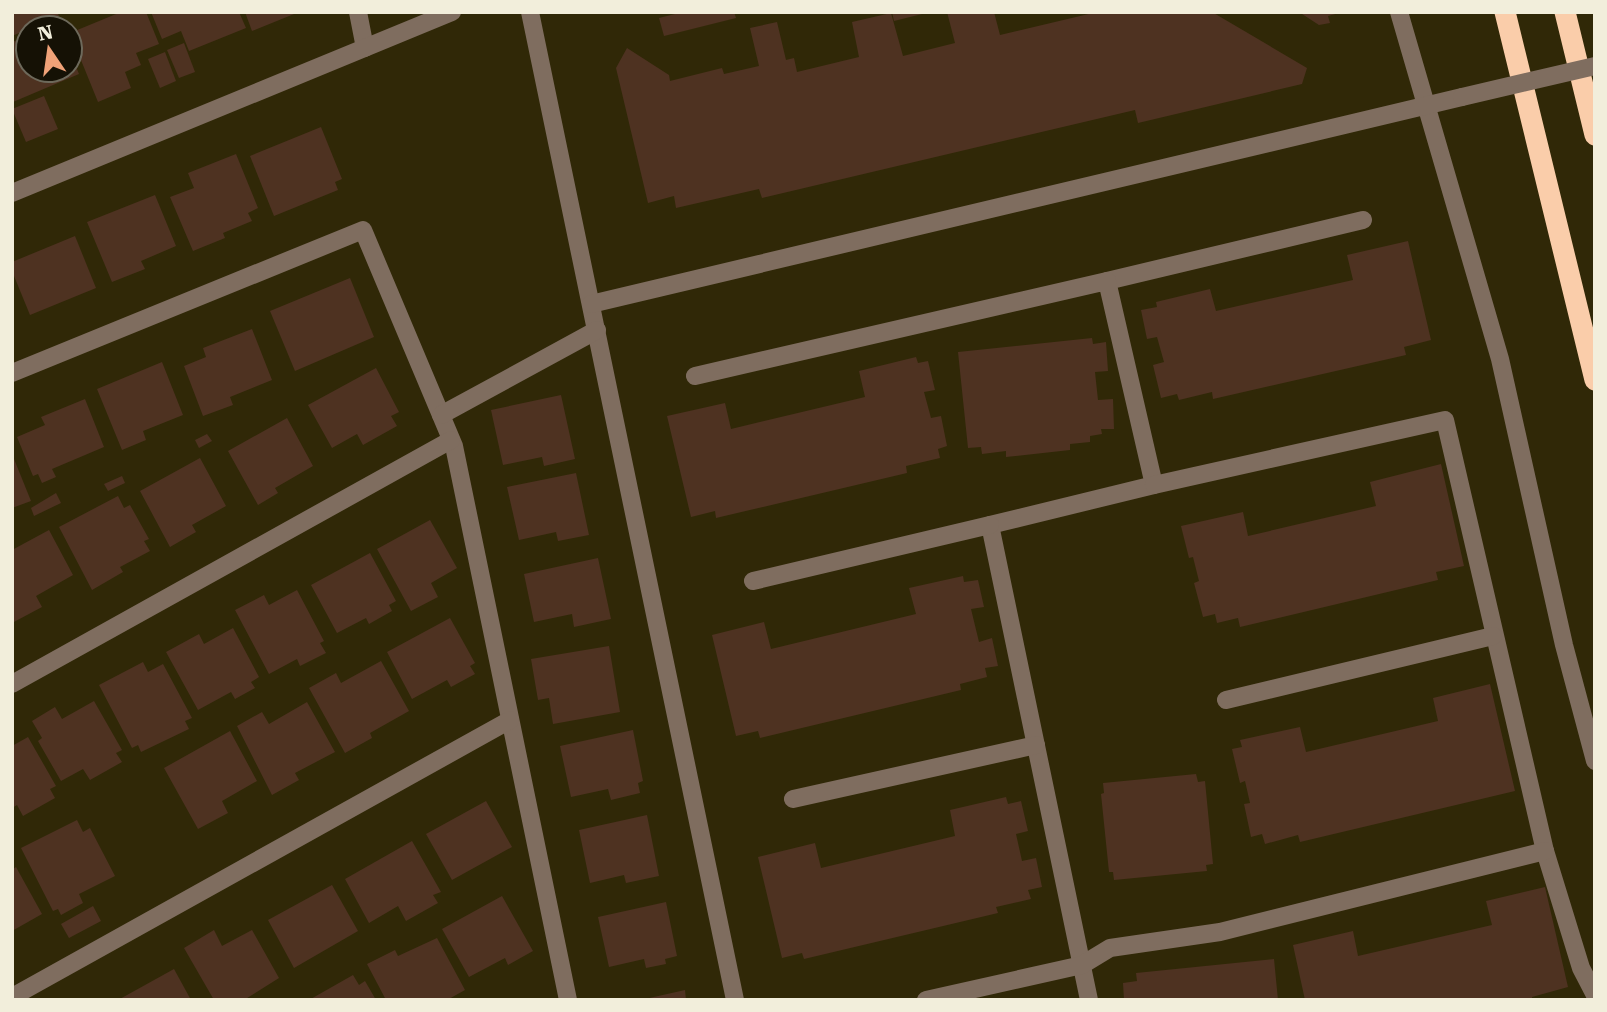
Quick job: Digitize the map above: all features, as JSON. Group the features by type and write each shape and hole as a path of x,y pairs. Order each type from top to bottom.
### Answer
{"highway":[{"path":"1505,12 1595,380"},
{"path":"1566,12 1595,135"},
{"path":"1572,41 1574,12"}],"street":[{"path":"358,12 365,47"},
{"path":"12,192 452,12"},
{"path":"530,12 735,1000"},
{"path":"1399,12 1500,359 1564,645 1595,761"},
{"path":"591,304 1595,66"},
{"path":"695,376 1363,220"},
{"path":"12,373 363,230 452,440 568,1000"},
{"path":"1107,281 1154,485"},
{"path":"441,415 597,330"},
{"path":"753,581 1154,485 1445,420 1545,851 1581,968 1595,995"},
{"path":"12,684 452,440"},
{"path":"990,525 1089,1000"},
{"path":"1226,700 1493,636"},
{"path":"12,997 510,720"},
{"path":"793,799 1036,745"},
{"path":"926,1000 1082,965 1110,948 1220,932 1545,851"}],"building":[{"path":"12,12 57,12 58,14 14,14 12,36"},
{"path":"121,12 146,12 159,44 136,53 141,65 125,72 131,88 98,102 84,68 84,27"},
{"path":"151,12 239,12 246,28 189,51 181,31 162,39"},
{"path":"245,12 299,12 252,31"},
{"path":"683,12 734,12 736,18 664,36 659,18"},
{"path":"892,12 926,12 926,13 894,21"},
{"path":"947,12 994,12 1000,35 1097,12 1212,12 1307,68 1302,84 1138,123 1135,110 762,198 759,189 676,208 674,196 648,203 616,68 627,48 669,75 670,81 722,68 724,74 759,66 750,28 777,22 786,60 794,58 797,72 859,57 852,22 891,13 903,56 955,43"},
{"path":"1299,12 1339,13 1328,16 1330,23 1319,25"},
{"path":"14,41 14,84 55,84 13,102"},
{"path":"184,43 195,72 179,78 167,50"},
{"path":"165,52 176,81 160,88 148,59"},
{"path":"44,96 58,129 26,142 12,109"},
{"path":"321,127 342,179 335,182 338,190 274,216 250,156"},
{"path":"236,154 258,208 248,213 252,221 223,233 225,238 193,251 170,197 194,188 188,173"},
{"path":"155,195 176,246 141,261 145,269 112,282 87,222"},
{"path":"75,236 96,288 30,315 12,271 12,262"},
{"path":"1408,241 1431,340 1404,347 1406,355 1213,399 1212,392 1179,400 1177,394 1161,398 1153,365 1164,362 1157,337 1147,339 1141,310 1157,307 1156,302 1210,289 1216,311 1353,280 1347,255"},
{"path":"350,278 374,337 295,371 270,311"},
{"path":"252,329 272,380 230,397 233,405 203,416 184,366 206,357 203,348"},
{"path":"1092,338 1093,344 1106,342 1108,371 1095,372 1098,400 1113,399 1114,429 1101,429 1102,434 1090,436 1090,442 1070,444 1070,450 1006,457 1006,451 982,454 981,447 968,448 958,352"},
{"path":"916,357 918,363 928,361 935,390 924,392 931,418 941,416 947,446 938,449 940,458 906,466 907,473 716,518 715,511 691,517 667,416 725,403 731,429 865,397 859,371"},
{"path":"162,362 183,415 143,431 146,440 122,450 97,389"},
{"path":"376,368 399,412 391,416 397,426 363,445 357,434 332,448 308,405"},
{"path":"561,395 575,459 544,466 542,457 503,465 491,410"},
{"path":"85,399 104,447 52,469 56,477 42,483 38,474 33,476 17,437 45,425 41,417"},
{"path":"287,418 313,466 275,488 278,493 258,505 228,451"},
{"path":"207,434 212,441 199,448 195,440"},
{"path":"12,454 31,501 12,508"},
{"path":"200,458 226,506 192,525 196,532 170,547 140,491"},
{"path":"1441,464 1464,566 1436,572 1438,580 1240,627 1238,618 1217,623 1215,614 1203,617 1194,583 1199,581 1193,557 1189,558 1181,526 1243,512 1248,536 1376,506 1370,482"},
{"path":"576,473 589,535 558,541 556,532 519,540 507,487"},
{"path":"122,476 125,483 108,491 104,484"},
{"path":"56,493 61,503 34,516 31,508"},
{"path":"118,496 124,508 130,505 149,539 144,541 150,551 120,567 123,572 92,590 59,527"},
{"path":"430,520 457,568 431,583 438,597 411,611 377,549"},
{"path":"49,530 73,575 36,596 42,607 12,623 12,550"},
{"path":"370,553 396,601 389,605 392,611 369,624 366,618 337,633 311,585"},
{"path":"598,558 611,619 574,627 572,614 534,622 524,574"},
{"path":"963,576 964,582 978,580 984,607 971,609 979,642 992,638 998,666 985,668 987,677 960,684 961,690 760,738 758,731 736,736 712,635 764,622 771,649 916,614 909,588"},
{"path":"297,590 324,641 320,643 326,653 300,666 297,659 269,674 235,610 264,595 269,605"},
{"path":"450,618 475,663 470,666 475,674 451,687 447,680 412,699 387,652"},
{"path":"233,628 259,677 251,682 255,688 235,699 231,692 198,710 166,652 199,634 204,644"},
{"path":"609,646 620,712 553,724 549,698 538,700 531,659"},
{"path":"381,661 409,711 370,733 372,738 345,753 309,688 336,673 341,683"},
{"path":"143,662 148,672 163,664 192,718 185,721 189,729 141,752 138,745 132,748 99,685"},
{"path":"1490,684 1515,791 1300,842 1298,835 1265,844 1262,834 1251,837 1244,804 1250,803 1245,781 1240,783 1232,749 1242,747 1240,740 1300,727 1306,752 1438,721 1433,698"},
{"path":"94,701 122,750 116,753 122,762 90,780 83,769 61,781 38,741 42,738 32,721 55,707 62,719"},
{"path":"307,702 335,752 295,773 299,780 272,795 237,726 262,712 269,724"},
{"path":"633,730 643,781 638,783 640,793 611,800 608,789 571,797 560,746"},
{"path":"230,731 257,781 222,801 228,813 198,829 164,768"},
{"path":"28,737 56,786 50,789 55,798 23,816 17,805 12,808 12,746"},
{"path":"1196,774 1198,782 1205,781 1213,864 1206,865 1207,871 1114,880 1113,872 1109,872 1101,794 1104,793 1103,783"},
{"path":"1006,797 1008,804 1021,801 1028,831 1016,834 1022,861 1036,858 1042,887 1028,890 1031,899 996,907 998,913 804,959 802,953 782,958 758,857 815,843 821,868 955,836 950,810"},
{"path":"486,801 512,847 452,880 426,834"},
{"path":"647,815 659,876 626,883 624,875 590,883 579,830"},
{"path":"77,820 83,832 90,828 115,876 79,894 83,903 61,915 58,909 53,911 21,848"},
{"path":"412,841 441,892 433,895 438,903 406,921 398,906 369,923 345,879"},
{"path":"16,867 42,914 12,931 12,870"},
{"path":"332,885 358,931 294,968 268,920"},
{"path":"1545,887 1568,987 1532,997 1532,1000 1305,1000 1293,945 1353,931 1358,956 1492,925 1486,901"},
{"path":"502,896 533,951 508,965 505,958 469,977 442,929"},
{"path":"666,902 677,956 665,959 666,964 646,968 644,959 609,967 598,917"},
{"path":"93,906 101,921 69,938 61,924"},
{"path":"214,930 222,946 252,930 279,978 244,1000 214,1000 184,948"},
{"path":"437,938 465,990 447,1000 386,1000 367,964 395,950 398,956"},
{"path":"1274,959 1278,1000 1124,1000 1123,983 1137,981 1136,973"},
{"path":"174,969 191,1000 118,1000"},
{"path":"353,975 359,985 365,981 376,1000 309,1000"},
{"path":"685,990 686,1000 645,1000 645,999"}]}
